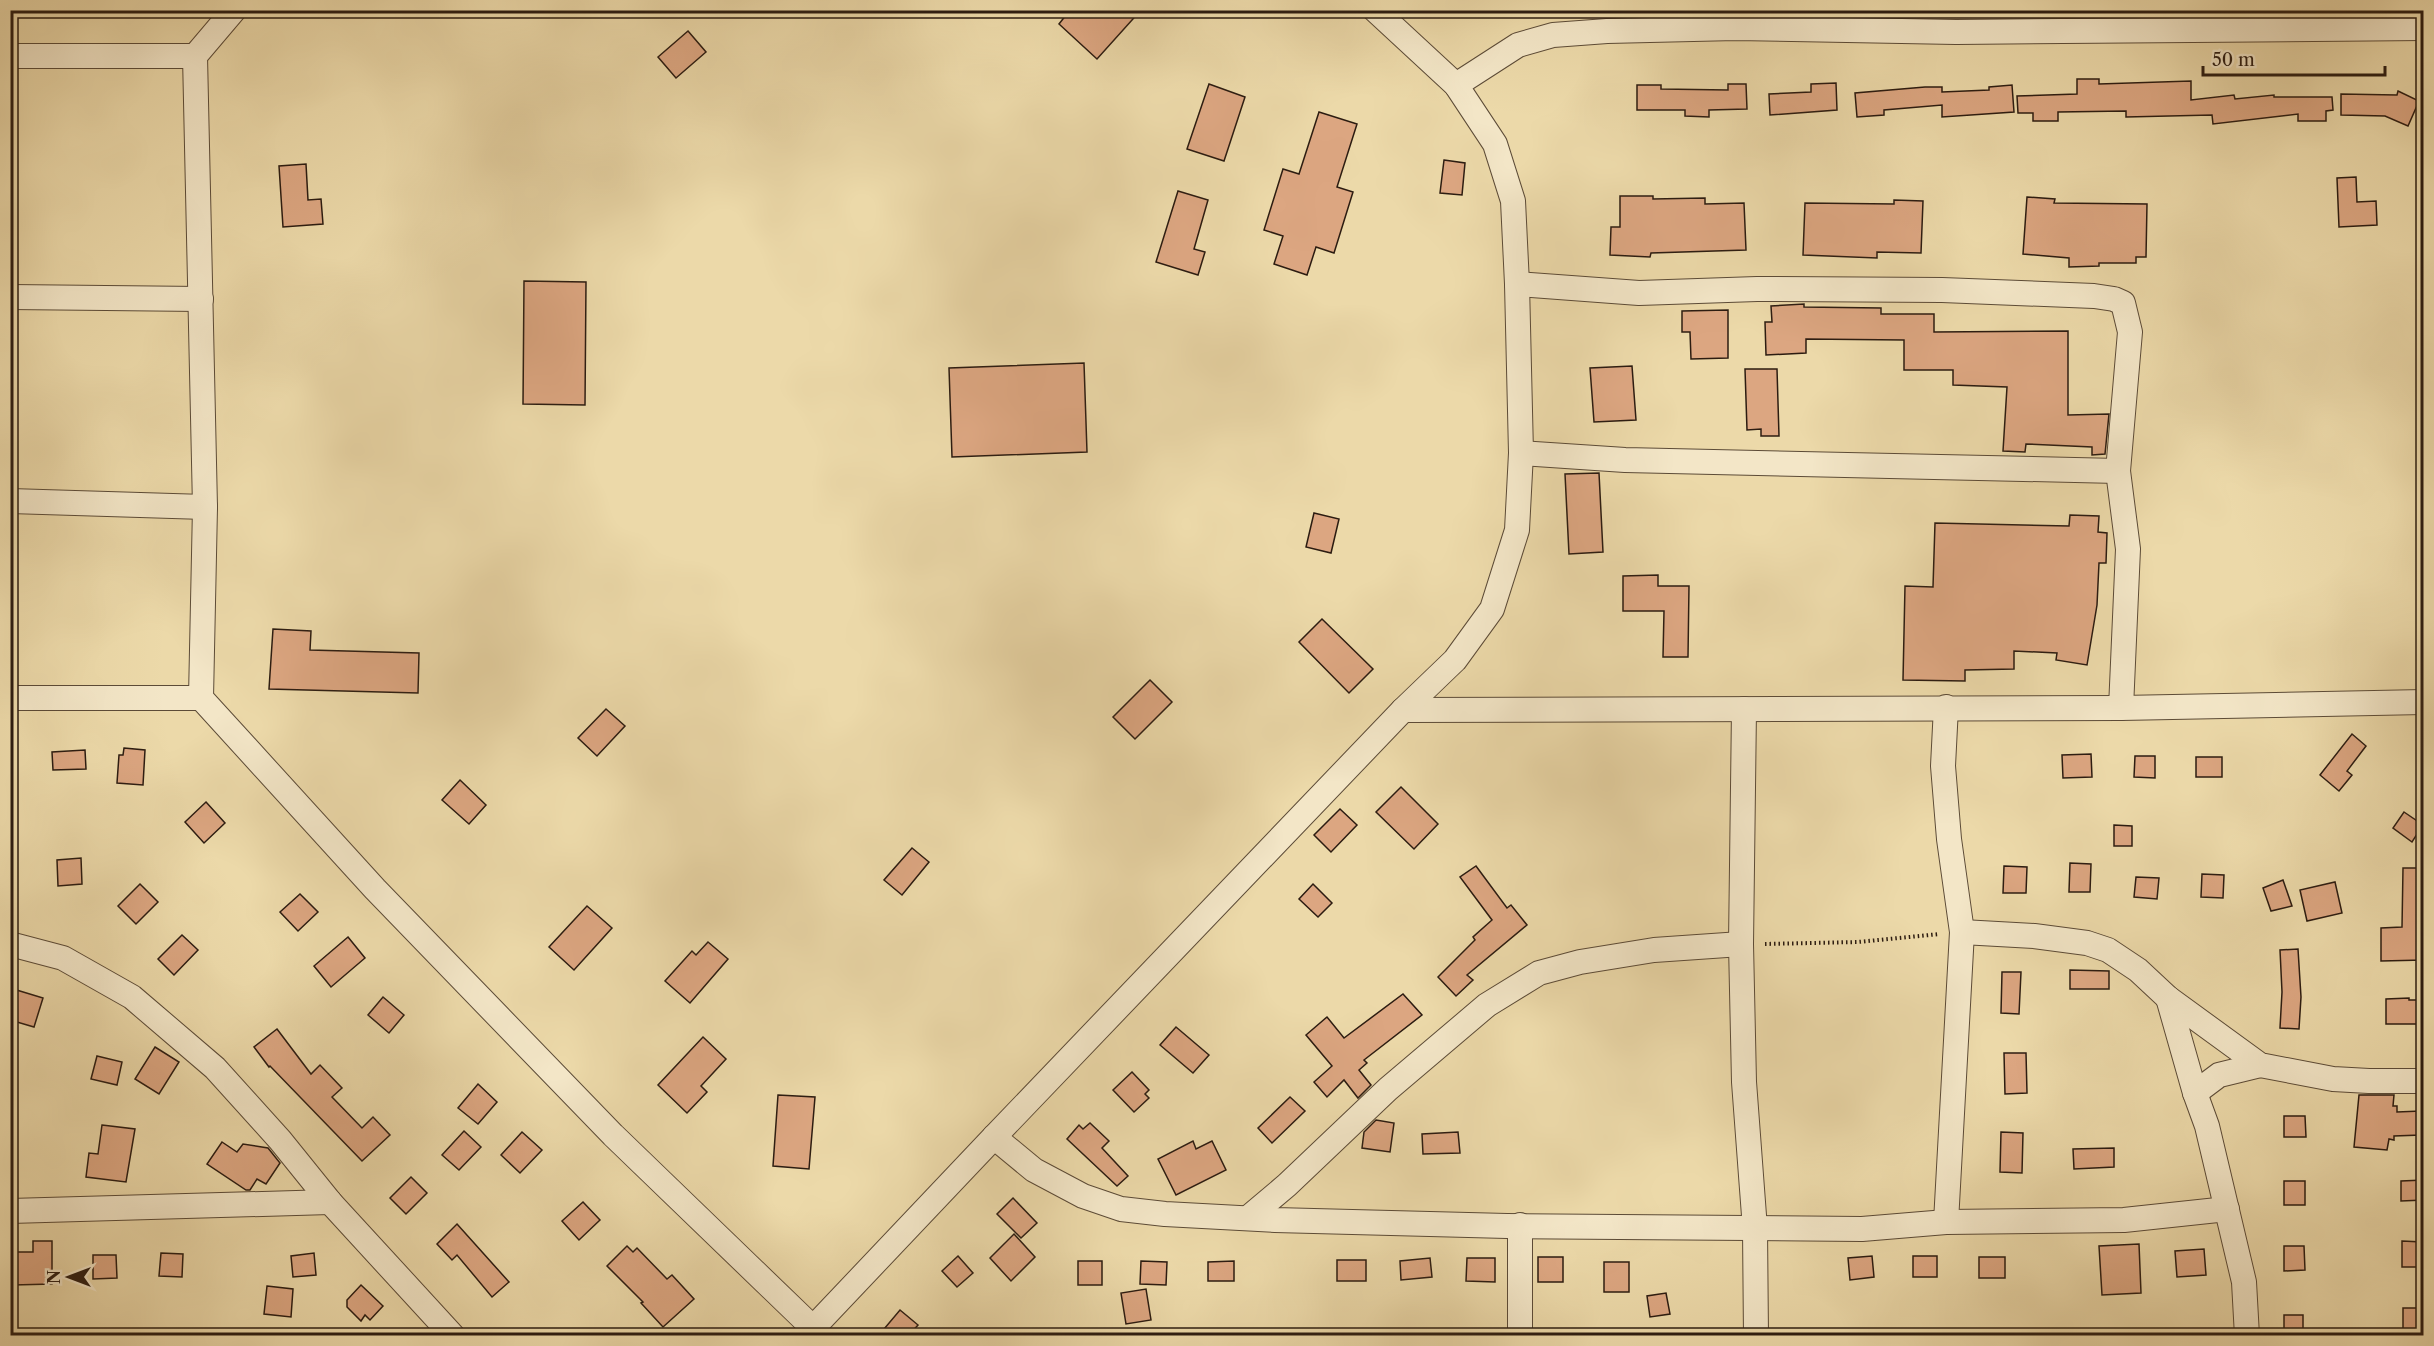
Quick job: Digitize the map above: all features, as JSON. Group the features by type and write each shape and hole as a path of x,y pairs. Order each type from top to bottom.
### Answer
{"street":[{"path":"234,10 195,56 205,507 201,698 375,889 613,1135 813,1332 994,1137 1403,710 1455,660 1492,609 1517,530 1521,453 1513,201 1495,144 1456,85 1375,10"},
{"path":"1456,85 1518,45 1553,35 1736,19 2424,28"},
{"path":"10,56 195,56"},
{"path":"1517,284 1639,293 1757,289 1942,290 2094,296 2123,303 2130,332 2118,471 2128,549 2121,708"},
{"path":"10,297 201,299"},
{"path":"1521,453 1625,460 2118,471"},
{"path":"10,501 205,507"},
{"path":"10,698 201,698"},
{"path":"1403,710 2121,708 2424,702"},
{"path":"1946,707 1943,766 1949,839 1962,932 1946,1222"},
{"path":"1744,709 1741,944 1744,1082 1755,1229 1756,1335"},
{"path":"1962,932 2034,936 2087,943 2108,950 2138,970 2168,998 2260,1065"},
{"path":"10,944 63,958 132,997 215,1068 280,1140 330,1202 453,1335"},
{"path":"1248,1218 1287,1185 1388,1089 1486,1005 1539,973 1580,962 1654,950 1741,944"},
{"path":"2168,998 2195,1093 2207,1126 2227,1209 2244,1282 2247,1335"},
{"path":"2195,1093 2219,1075 2260,1065 2333,1078 2369,1081 2424,1081"},
{"path":"994,1137 1034,1170 1083,1196 1121,1209 1165,1214 1520,1225 1862,1229 1946,1222 2124,1220 2227,1209"},
{"path":"10,1211 330,1202"},
{"path":"1520,1225 1520,1335"}],"path":[{"path":"1741,944 1858,942 1962,932"}],"building":[{"path":"1070,10 1141,10 1097,59 1059,24"},
{"path":"688,31 706,52 676,78 658,57"},
{"path":"2077,79 2099,79 2099,84 2191,81 2191,100 2234,95 2235,99 2274,95 2274,97 2332,97 2333,110 2326,111 2326,121 2298,121 2298,114 2213,124 2212,115 2126,117 2126,111 2058,112 2058,121 2033,121 2033,113 2018,113 2017,96 2077,94"},
{"path":"1836,83 1837,110 1770,115 1769,94 1811,92 1811,84"},
{"path":"1209,84 1245,97 1224,161 1187,149"},
{"path":"1728,84 1746,84 1747,109 1709,110 1709,117 1685,116 1685,110 1637,110 1637,85 1661,85 1661,89 1728,90"},
{"path":"2012,85 2014,112 1942,117 1942,105 1884,110 1884,115 1857,117 1855,93 1925,87 1942,87 1942,92 1989,90 1989,87"},
{"path":"2398,91 2419,101 2408,126 2385,116 2341,115 2341,94 2397,95"},
{"path":"1319,112 1357,124 1337,187 1353,192 1334,253 1316,247 1307,275 1274,264 1283,236 1264,230 1283,169 1299,174"},
{"path":"1444,160 1465,163 1462,195 1440,193"},
{"path":"306,164 308,200 321,199 323,224 283,227 279,166"},
{"path":"2356,177 2357,202 2376,201 2377,225 2339,227 2337,178"},
{"path":"1178,191 1208,200 1194,249 1205,252 1198,275 1156,262"},
{"path":"1620,196 1653,196 1653,199 1705,198 1705,204 1744,203 1746,250 1651,253 1650,257 1610,255 1611,227 1620,227"},
{"path":"2027,197 2055,199 2054,203 2147,204 2146,257 2136,257 2136,263 2099,263 2099,266 2069,267 2069,258 2023,254"},
{"path":"1894,200 1923,201 1921,253 1877,252 1877,258 1803,255 1805,203 1894,204"},
{"path":"524,281 586,282 585,405 523,404"},
{"path":"1804,304 1804,307 1881,308 1881,314 1934,314 1934,332 2068,331 2068,415 2109,414 2105,454 2092,455 2092,447 2026,444 2025,452 2003,451 2007,387 1953,385 1953,370 1904,370 1904,340 1806,339 1806,353 1766,355 1765,322 1772,322 1771,306"},
{"path":"1728,310 1728,358 1691,359 1690,332 1682,332 1682,311"},
{"path":"1084,363 1087,452 952,457 949,368"},
{"path":"1632,366 1636,420 1594,422 1590,368"},
{"path":"1745,369 1777,369 1779,436 1761,436 1761,429 1747,430"},
{"path":"1599,473 1603,552 1569,554 1565,474"},
{"path":"1314,513 1339,519 1331,553 1306,547"},
{"path":"2070,515 2099,516 2098,532 2107,533 2106,563 2099,563 2097,605 2087,665 2056,660 2057,653 2014,651 2014,669 1965,670 1965,681 1903,680 1905,586 1933,587 1935,523 2069,526"},
{"path":"1658,575 1658,586 1689,586 1688,657 1663,657 1664,611 1623,611 1623,576"},
{"path":"1322,619 1373,669 1349,693 1299,642"},
{"path":"273,629 311,631 310,650 419,653 418,693 269,689"},
{"path":"1150,680 1172,702 1135,739 1113,717"},
{"path":"606,709 625,726 597,756 578,738"},
{"path":"2352,734 2366,746 2347,771 2352,775 2339,791 2320,775"},
{"path":"124,748 145,750 143,785 117,783 119,755 123,755"},
{"path":"85,750 86,769 53,770 52,752"},
{"path":"2091,754 2092,777 2063,778 2062,755"},
{"path":"2135,756 2155,756 2155,778 2134,777"},
{"path":"2196,757 2222,757 2222,777 2196,777"},
{"path":"460,780 486,805 469,824 442,800"},
{"path":"1401,787 1438,824 1414,849 1376,812"},
{"path":"206,802 225,823 204,843 185,822"},
{"path":"1340,809 1357,825 1331,852 1314,835"},
{"path":"2404,812 2423,825 2412,842 2393,828"},
{"path":"2114,825 2132,826 2132,846 2114,846"},
{"path":"912,848 929,862 902,895 884,880"},
{"path":"81,858 82,884 58,886 57,860"},
{"path":"2070,863 2091,864 2090,892 2069,892"},
{"path":"1476,866 1507,908 1511,905 1527,925 1467,975 1473,980 1456,996 1438,977 1475,940 1473,937 1492,920 1460,877"},
{"path":"2004,866 2027,867 2026,893 2003,893"},
{"path":"2403,868 2424,868 2424,960 2381,961 2381,928 2402,927"},
{"path":"2202,874 2224,875 2223,898 2201,897"},
{"path":"2136,877 2159,878 2157,899 2134,897"},
{"path":"2283,880 2292,906 2271,911 2263,888"},
{"path":"2335,882 2342,913 2307,921 2300,890"},
{"path":"140,884 158,902 136,924 118,906"},
{"path":"1313,884 1332,903 1318,917 1299,899"},
{"path":"300,894 318,912 298,931 280,912"},
{"path":"587,906 612,928 574,970 549,947"},
{"path":"182,935 198,950 174,975 158,959"},
{"path":"348,937 365,958 331,987 314,966"},
{"path":"708,942 728,959 690,1003 665,981 692,951 696,955"},
{"path":"2298,949 2301,997 2299,1029 2280,1028 2282,992 2280,950"},
{"path":"2070,970 2109,971 2109,989 2070,989"},
{"path":"2002,972 2021,972 2019,1014 2001,1013"},
{"path":"10,988 43,998 34,1027 10,1020"},
{"path":"1403,994 1422,1015 1364,1060 1367,1063 1359,1070 1371,1085 1358,1098 1344,1080 1327,1097 1314,1082 1332,1066 1306,1035 1327,1017 1344,1038"},
{"path":"383,997 404,1015 389,1033 368,1015"},
{"path":"2409,998 2409,1000 2423,1000 2423,1024 2386,1024 2386,999"},
{"path":"1176,1027 1209,1055 1193,1073 1160,1045"},
{"path":"277,1029 311,1074 320,1065 342,1088 332,1097 362,1128 373,1117 390,1135 362,1161 269,1067 254,1047"},
{"path":"703,1037 726,1059 701,1086 707,1092 687,1113 658,1085"},
{"path":"155,1047 179,1062 159,1094 135,1079"},
{"path":"2004,1053 2026,1053 2027,1093 2005,1094"},
{"path":"97,1056 122,1062 117,1085 91,1079"},
{"path":"1132,1072 1149,1090 1145,1094 1149,1098 1134,1112 1113,1090"},
{"path":"478,1084 497,1102 478,1124 458,1108"},
{"path":"778,1095 815,1097 809,1169 773,1166"},
{"path":"2359,1095 2394,1095 2393,1106 2397,1106 2397,1112 2421,1111 2421,1135 2394,1136 2394,1140 2389,1139 2387,1150 2354,1147"},
{"path":"1290,1097 1305,1111 1272,1143 1258,1128"},
{"path":"2284,1116 2305,1116 2306,1137 2284,1137"},
{"path":"1376,1120 1394,1123 1390,1152 1362,1148 1364,1132"},
{"path":"1090,1123 1109,1141 1102,1148 1128,1176 1117,1186 1067,1139 1079,1125 1083,1129"},
{"path":"102,1125 135,1129 126,1182 86,1177 89,1153 98,1154"},
{"path":"464,1131 481,1147 459,1170 442,1155"},
{"path":"522,1132 542,1150 520,1173 501,1155"},
{"path":"1458,1132 1460,1153 1423,1154 1422,1134"},
{"path":"2001,1132 2023,1133 2022,1173 2000,1172"},
{"path":"1193,1141 1196,1149 1212,1141 1226,1170 1176,1195 1158,1159"},
{"path":"222,1142 237,1152 243,1144 268,1148 280,1163 266,1184 257,1179 250,1190 246,1190 207,1164"},
{"path":"2114,1148 2114,1167 2074,1169 2073,1149"},
{"path":"411,1177 427,1193 406,1214 390,1198"},
{"path":"2424,1180 2424,1200 2401,1201 2401,1181"},
{"path":"2284,1181 2305,1181 2305,1205 2284,1205"},
{"path":"1013,1198 1037,1223 1021,1238 997,1214"},
{"path":"583,1202 600,1220 579,1240 562,1221"},
{"path":"457,1224 509,1282 492,1297 457,1255 452,1260 437,1244"},
{"path":"1014,1234 1035,1257 1011,1281 990,1258"},
{"path":"33,1241 52,1241 52,1284 13,1285 13,1252 33,1252"},
{"path":"2402,1241 2422,1242 2422,1267 2402,1267"},
{"path":"2139,1244 2141,1293 2102,1295 2099,1246"},
{"path":"627,1246 633,1252 637,1248 667,1279 672,1275 694,1299 663,1327 641,1303 643,1302 607,1266"},
{"path":"2284,1246 2304,1246 2305,1270 2284,1271"},
{"path":"2204,1249 2206,1275 2177,1277 2175,1251"},
{"path":"161,1253 183,1254 182,1277 159,1276"},
{"path":"314,1253 316,1275 293,1277 291,1256"},
{"path":"93,1255 116,1255 117,1278 93,1279"},
{"path":"958,1256 973,1273 957,1287 942,1271"},
{"path":"1872,1256 1874,1277 1850,1280 1848,1258"},
{"path":"1913,1256 1937,1256 1937,1277 1913,1277"},
{"path":"1538,1257 1563,1257 1563,1282 1538,1282"},
{"path":"1979,1257 2005,1257 2005,1278 1979,1278"},
{"path":"1430,1258 1432,1277 1401,1280 1400,1261"},
{"path":"1467,1258 1495,1258 1495,1282 1466,1281"},
{"path":"1337,1260 1366,1260 1366,1281 1337,1281"},
{"path":"1078,1261 1102,1261 1102,1285 1078,1285"},
{"path":"1141,1261 1167,1262 1166,1285 1140,1284"},
{"path":"1234,1261 1234,1281 1208,1281 1208,1262"},
{"path":"1604,1262 1629,1262 1629,1292 1604,1292"},
{"path":"361,1285 383,1306 370,1320 365,1315 361,1321 347,1307 347,1300"},
{"path":"267,1286 293,1289 291,1317 264,1314"},
{"path":"1146,1289 1151,1320 1126,1324 1121,1293"},
{"path":"1666,1293 1670,1314 1650,1317 1647,1296"},
{"path":"2403,1308 2422,1308 2422,1332 2403,1332"},
{"path":"900,1310 918,1325 909,1335 879,1335"},
{"path":"2284,1315 2303,1315 2303,1335 2284,1335"}]}
